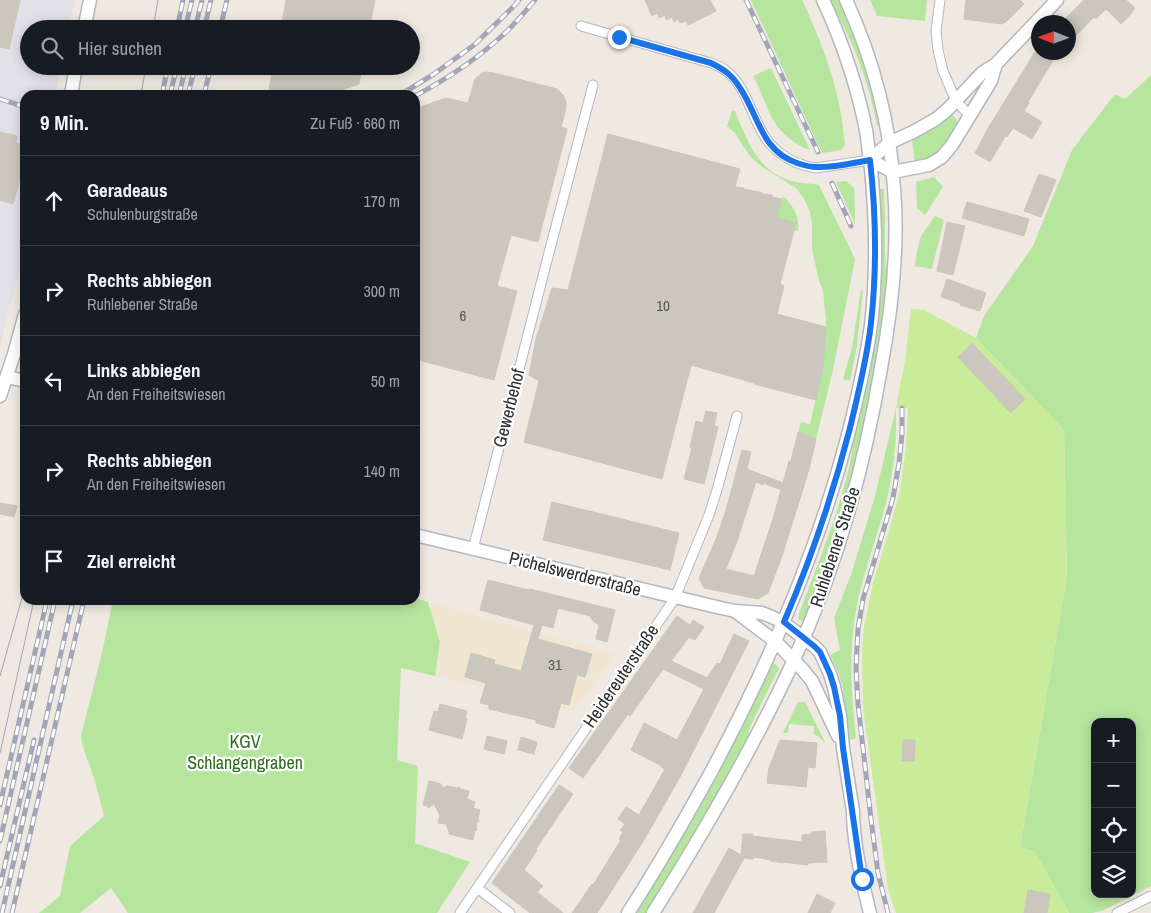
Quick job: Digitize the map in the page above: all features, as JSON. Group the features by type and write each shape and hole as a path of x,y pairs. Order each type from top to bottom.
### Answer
{"main road":[{"path":"86,20 90,0"},
{"name":"Ruhlebener Straße","path":"628,913 706,782 776,642 802,579 829,501 844,449 864,364 871,325 875,254 874,206 870,160 866,128 857,92 845,53 822,0"},
{"name":"Ruhlebener Straße","path":"652,913 722,800 755,739 804,638 850,509 874,409 888,325 894,266 896,238 895,190 889,143 879,93 862,37 846,0"},
{"path":"996,64 991,80 970,116 951,146 942,156 929,165 893,172 870,160 889,143 910,134 936,119 956,101 982,72 996,64 1057,0"},
{"path":"72,90 74,75"},
{"path":"0,396 4,376 20,329"},
{"path":"4,376 20,380"},
{"name":"Pichelswerderstraße","path":"420,536 675,598 735,611 762,613 784,622 820,652 834,687 840,716 843,748"},
{"name":"Pichelswerderstraße","path":"735,611 776,642 812,681 843,748"},
{"path":"843,748 860,870 870,913"}],"street":[{"path":"940,0 936,30 943,70 956,101 970,116"},
{"path":"581,26 711,63 725,71 743,92 762,133 773,148 792,161 816,168 870,160"},
{"name":"Gewerbehof","path":"473,549 593,85"},
{"name":"Heidereuterstraße","path":"460,913 675,598 709,515 737,416"},
{"path":"477,888 510,913"},
{"path":"1117,913 1151,896"}],"shaded area":[{"path":"0,0 75,0 70,20 20,20 20,75 59,75 56,90 20,90 20,266 0,346"},
{"path":"428,602 615,654 574,711 435,676 440,642"}],"green space":[{"path":"751,0 802,0 820,41 834,84 845,144 841,150 822,153"},
{"path":"829,0 842,0 861,49 881,124 877,126 859,61"},
{"path":"870,0 927,0 925,21 877,16"},
{"path":"771,68 810,150 800,146 786,136 769,112 753,76"},
{"path":"1151,75 1151,886 1136,894 1136,718 1091,718 1091,898 1128,898 1104,910 1092,913 1069,913 1035,852 1020,847 1067,577 1064,430 976,338 984,316 1033,246 1072,150 1115,94 1125,99"},
{"path":"732,111 735,111 756,156 773,172 783,178 796,182 819,185 855,259 832,374 816,439 798,432 801,422 810,424 823,367 826,322 823,290 819,281 812,249 810,212 796,188 762,167 751,157 735,133 727,126"},
{"path":"952,115 955,117 958,127 945,146 931,157 915,163 912,140"},
{"path":"934,177 943,187 925,215 917,208 916,182"},
{"path":"846,181 854,188 855,224 836,182"},
{"path":"878,189 884,189 887,278 883,324 864,430 841,520 803,622 798,619 799,614 836,514 852,453"},
{"path":"783,196 795,212 798,221 798,231 794,230 796,223 777,218"},
{"path":"935,216 944,220 932,269 915,266 921,236"},
{"path":"861,289 863,292 857,345 850,381 843,379 852,348"},
{"path":"911,309 924,310 976,338 1064,430 1067,577 1020,846 1035,852 1069,913 896,913 888,889 863,708 862,651 864,627 873,583 900,491 906,447 908,408 896,408 905,360"},
{"path":"896,408 895,453 892,476 863,578 854,622 851,672 856,738 849,740 842,684 830,655 840,650 834,618 852,572 875,496"},
{"name":"KGV Schlangengraben","path":"420,600 428,602 440,642 435,676 401,668 397,760 418,766 415,843 470,862 437,913 128,913 111,888 80,913 39,913 60,896 70,846 104,816 81,736 112,605 420,605"},
{"path":"773,662 779,668 750,727 747,741 717,797 647,913 634,913"},
{"path":"798,702 805,702 825,742 814,735 814,726 789,724 788,733 783,733"}],"building":[{"path":"0,0 20,0 9,49 0,47"},
{"path":"286,0 375,0 371,20 283,20"},
{"path":"645,0 710,0 716,11 688,25 686,21 680,23 678,19 674,22 672,17 666,20 665,15 659,18 657,13 652,16"},
{"path":"966,0 1020,0 1024,4 1006,22 1001,24 964,19"},
{"path":"1084,0 1126,0 1135,8 1121,24 1106,9 1096,19 1094,17 1076,36 1076,15 1069,15"},
{"path":"1031,58 1053,60 1024,111 1042,122 1032,139 1013,128 1007,137 1006,135 990,162 975,153"},
{"path":"482,73 494,73 557,89 563,95 566,102 561,127 567,129 538,242 511,235 497,286 517,291 494,380 420,360 420,107 446,98 468,103 475,79"},
{"path":"272,75 360,75 359,84 342,90 269,90"},
{"path":"0,132 17,136 16,143 20,144 20,178 13,204 0,200"},
{"path":"608,134 740,169 735,187 782,199 777,218 796,223 780,284 784,286 777,314 826,327 823,367 816,400 691,365 662,479 524,442 539,381 529,375 536,339 552,288 568,290"},
{"path":"1039,174 1056,180 1041,217 1024,211"},
{"path":"967,202 1029,219 1024,236 962,218"},
{"path":"947,222 965,226 953,275 937,271"},
{"path":"947,279 986,293 980,311 941,297"},
{"path":"972,343 1025,399 1011,413 958,357"},
{"path":"706,411 717,413 714,426 718,427 704,484 684,479 692,448 690,447 696,421 703,423"},
{"path":"798,432 816,439 798,505 768,593 758,599 704,588 699,578 717,537 742,450 751,452 747,469 783,483 789,461 791,461","holes":["756,482 763,485 763,483 781,490 754,576 726,569"]},
{"path":"552,502 679,533 670,570 543,540"},
{"path":"0,503 17,506 14,517 0,514"},
{"path":"488,580 615,610 607,642 596,639 599,625 590,616 558,608 553,628 542,625 538,639 592,654 585,677 577,675 569,705 561,703 554,728 536,723 536,720 489,709 489,705 480,703 486,683 465,677 471,653 495,660 494,664 521,671 534,625 480,610"},
{"path":"677,616 690,625 693,620 704,627 695,640 689,637 671,661 707,678 717,663 720,664 734,634 749,641 680,777 644,840 605,901 597,913 572,913 593,885 621,840 619,839 623,832 620,830 625,824 618,819 626,807 639,815 665,769 631,750 644,723 677,740 704,689 663,669 630,716 628,714 583,778 569,768"},
{"path":"440,704 467,711 462,739 429,730 434,711 438,712"},
{"path":"487,736 507,741 504,754 484,749"},
{"path":"521,737 537,742 534,754 518,750"},
{"path":"780,740 817,743 815,768 808,767 806,787 767,783 769,768"},
{"path":"903,740 915,740 914,761 902,761"},
{"path":"429,781 441,784 443,788 447,786 459,787 469,791 467,799 475,802 473,808 480,810 477,830 473,840 449,834 446,824 438,823 440,815 434,804 428,808 423,805"},
{"path":"559,785 573,794 524,870 543,886 537,892 563,913 530,913 492,883"},
{"path":"825,831 827,862 808,863 808,865 783,863 754,857 753,859 744,858 714,913 693,913 729,848 741,855 743,834 802,842 802,835"},
{"path":"1028,890 1050,894 1047,913 1024,913"},
{"path":"817,894 835,903 830,913 808,913"}],"tram line":[{"path":"155,20 158,0"},
{"path":"142,90 144,75"},
{"path":"0,676 20,605"},
{"path":"0,753 33,605"}],"railway":[{"path":"179,20 183,0"},
{"path":"187,20 192,0"},
{"path":"197,20 202,0"},
{"path":"206,20 211,0"},
{"path":"222,20 227,0"},
{"path":"408,90 474,45 519,0"},
{"path":"420,93 450,76 483,52 508,30 535,0"},
{"path":"746,0 818,152"},
{"path":"163,90 166,75"},
{"path":"171,90 175,75"},
{"path":"180,90 184,75"},
{"path":"189,90 193,75"},
{"path":"205,90 209,75"},
{"path":"0,99 20,105"},
{"path":"832,183 851,226"},
{"path":"888,913 878,873 858,704 856,667 858,629 863,599 893,498 902,434 902,408"},
{"path":"0,805 46,605"},
{"path":"0,841 54,605"},
{"path":"2,913 72,605"},
{"path":"12,913 83,605"},
{"path":"0,886 34,740"}],"route":[{"path":"619,37 711,63 725,71 740,87 762,133 773,148 792,161 816,168 870,160 875,244 873,302 866,356 842,457 829,501 802,579 784,622 820,652 834,687 840,716 862,879"}]}
